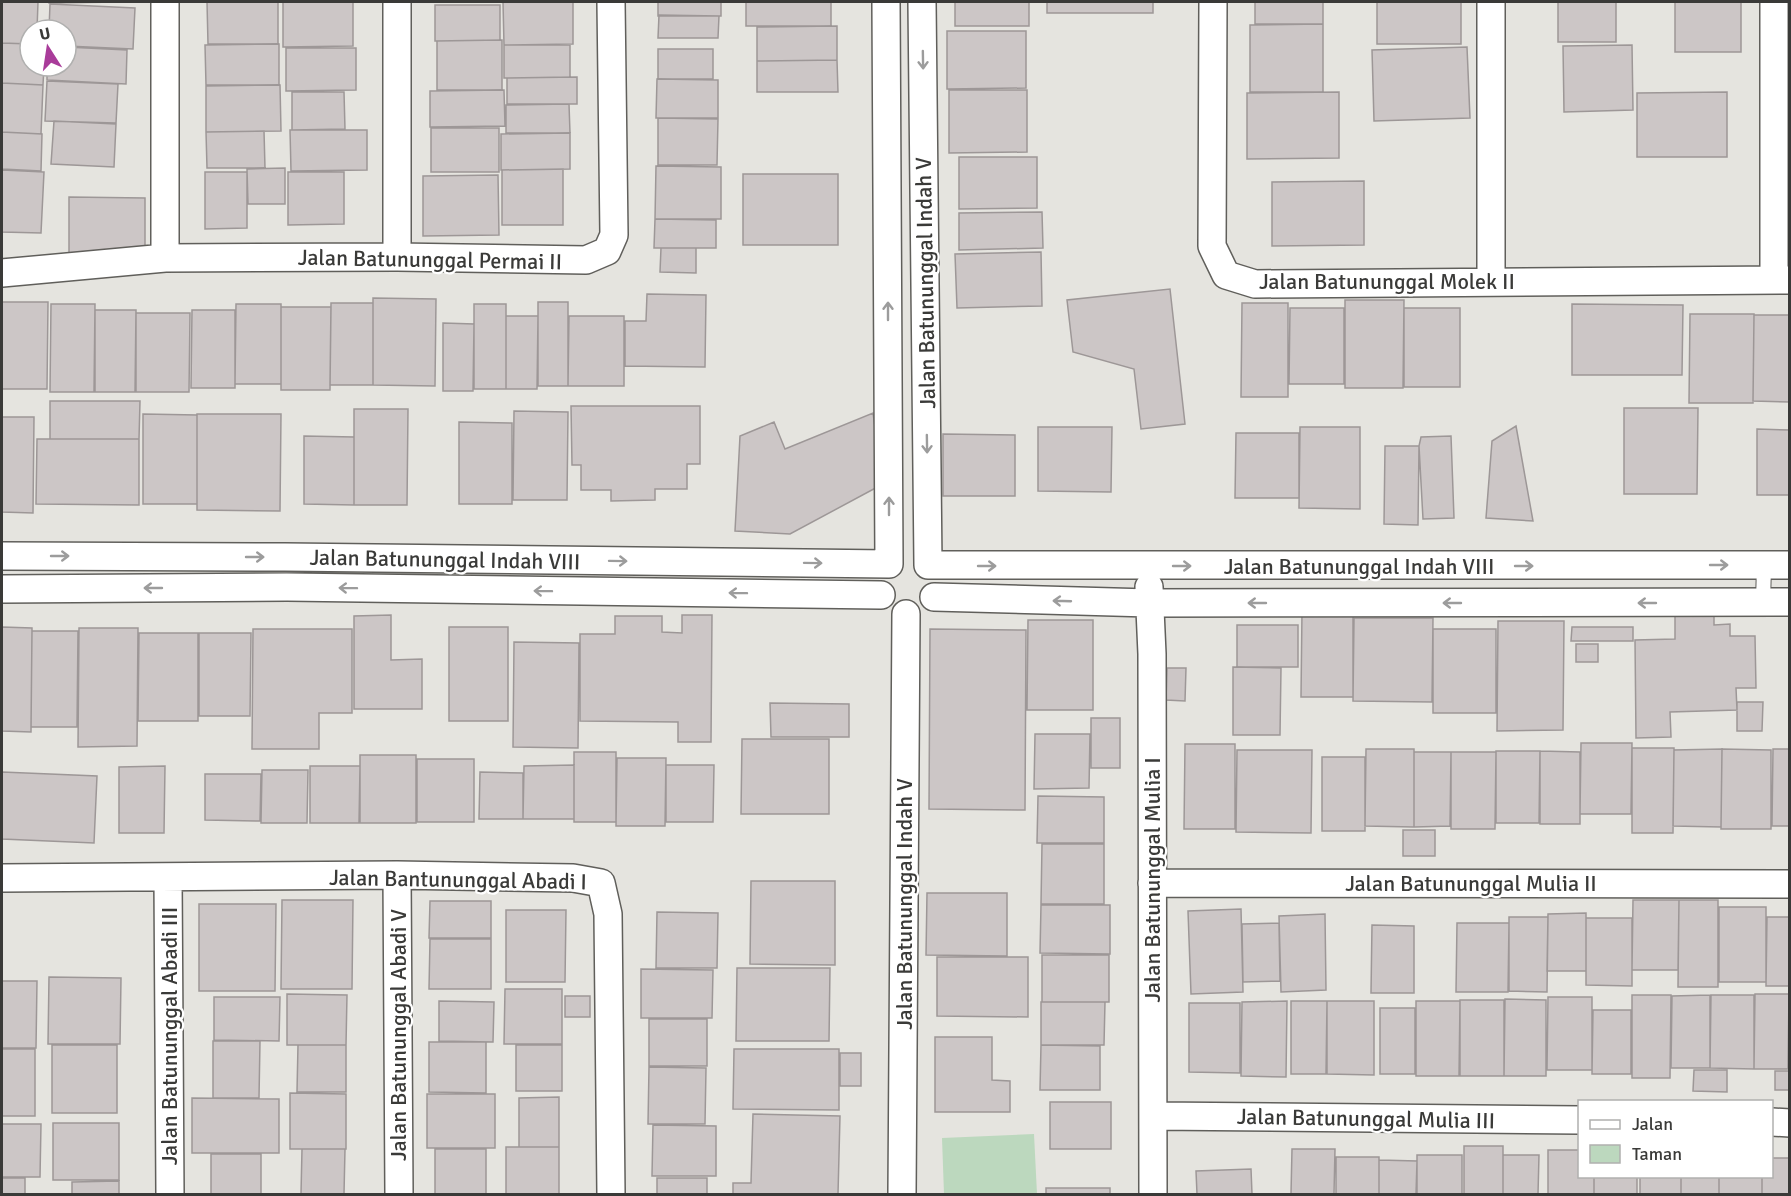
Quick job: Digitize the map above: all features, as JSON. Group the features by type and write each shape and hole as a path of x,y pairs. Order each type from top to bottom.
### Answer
{"street":[{"path":"165,2 165,258"},
{"path":"396,2 397,257"},
{"name":"Jalan Batununggal Permai II","path":"2,273 165,258 397,257 586,260 607,250 614,235 611,2"},
{"name":"Jalan Batununggal Indah V","path":"886,2 889,564"},
{"name":"Jalan Batununggal Indah V","path":"922,2 928,565"},
{"name":"Jalan Batununggal Molek II","path":"1213,2 1212,246 1226,276 1255,284 1782,280"},
{"path":"1491,2 1491,281"},
{"path":"1774,2 1782,280"},
{"name":"Jalan Batununggal Indah VIII","path":"2,556 889,564"},
{"path":"285,557 287,587"},
{"path":"909,557 920,559 928,565 934,575 936,586 934,597 927,606 917,612 906,614 886,604 879,584 882,573 889,564 909,557"},
{"name":"Jalan Batununggal Indah VIII","path":"928,565 1777,565"},
{"name":"Jalan Batununggal Mulia I","path":"1149,566 1152,654 1153,1194"},
{"name":"Jalan Batununggal Indah VIII","path":"2,589 287,587 881,595"},
{"name":"Jalan Batununggal Indah VIII","path":"934,597 1149,603 1790,603"},
{"name":"Jalan Batununggal Indah V","path":"902,1194 906,614"},
{"name":"Jalan Bantununggal Abadi I","path":"2,878 397,875 573,878 601,883 609,914 611,1194"},
{"name":"Jalan Batununggal Abadi V","path":"397,875 399,1194"},
{"name":"Jalan Batununggal Abadi III","path":"168,877 170,1194"},
{"name":"Jalan Batununggal Mulia II","path":"1152,883 1790,884"},
{"name":"Jalan Batununggal Mulia III","path":"1153,1116 1578,1120"},
{"path":"1773,1122 1790,1123"}],"lane":[{"path":"1763,603 1777,565"}],"green space":[{"path":"1034,1134 1037,1194 944,1194 942,1138"}],"building":[{"path":"2,2 38,2 37,18 18,18 18,44 2,43"},
{"path":"49,2 121,2 49,3"},
{"path":"207,2 278,2 278,44 208,44"},
{"path":"283,2 353,2 353,46 283,47"},
{"path":"503,2 573,2 573,44 504,45"},
{"path":"658,2 721,2 721,16 658,16"},
{"path":"746,2 831,2 831,26 746,26"},
{"path":"955,2 1029,2 1029,26 955,26"},
{"path":"1047,2 1153,2 1153,13 1047,13"},
{"path":"1255,2 1323,2 1323,24 1255,24"},
{"path":"1377,2 1461,2 1461,44 1377,44"},
{"path":"1558,2 1616,2 1616,42 1558,42"},
{"path":"1675,2 1741,2 1741,52 1675,52"},
{"path":"50,4 135,8 133,49 78,47 78,18 49,18"},
{"path":"435,5 500,5 500,40 435,41"},
{"path":"659,15 719,16 718,38 658,38"},
{"path":"1323,24 1323,92 1250,92 1250,25"},
{"path":"837,26 837,60 757,61 757,27"},
{"path":"947,31 1026,31 1026,88 947,89"},
{"path":"502,40 502,90 437,90 437,41"},
{"path":"2,43 18,44 18,78 43,78 43,85 2,83"},
{"path":"279,44 279,85 206,85 205,45"},
{"path":"504,45 570,45 570,77 504,78"},
{"path":"1632,45 1633,110 1564,112 1563,46"},
{"path":"1467,47 1470,118 1374,121 1372,50"},
{"path":"78,48 127,50 126,84 47,80 47,78 78,78"},
{"path":"286,48 356,48 356,90 286,91"},
{"path":"658,49 713,49 713,79 658,79"},
{"path":"837,60 838,92 757,92 757,61"},
{"path":"577,77 577,104 507,104 507,78"},
{"path":"657,79 718,80 718,118 656,118"},
{"path":"47,81 118,84 116,123 45,121"},
{"path":"2,83 43,85 41,134 2,132"},
{"path":"280,85 281,131 206,132 206,86"},
{"path":"504,90 505,126 430,127 430,91"},
{"path":"949,90 1027,90 1027,152 949,153"},
{"path":"292,92 344,92 345,129 292,130"},
{"path":"1339,92 1339,158 1247,159 1247,93"},
{"path":"1727,92 1727,157 1637,157 1637,93"},
{"path":"569,104 570,133 506,133 506,105"},
{"path":"658,118 718,119 717,165 658,165"},
{"path":"54,121 116,124 114,167 51,164"},
{"path":"431,128 499,128 499,172 431,172"},
{"path":"290,130 367,130 367,170 291,171"},
{"path":"264,131 265,168 207,168 206,132"},
{"path":"2,132 42,134 41,171 2,169"},
{"path":"570,133 570,169 501,170 501,134"},
{"path":"959,157 1037,157 1037,208 959,209"},
{"path":"656,166 721,167 721,219 655,219"},
{"path":"285,168 285,204 248,204 247,169"},
{"path":"563,169 563,225 502,225 502,170"},
{"path":"2,170 44,172 41,233 2,232"},
{"path":"205,172 247,172 247,228 205,229"},
{"path":"288,172 344,172 344,224 288,225"},
{"path":"743,174 838,174 838,245 743,245"},
{"path":"498,175 499,235 423,236 423,176"},
{"path":"1364,181 1364,245 1272,246 1272,182"},
{"path":"69,197 145,198 145,256 69,256"},
{"path":"1042,212 1043,248 959,250 959,213"},
{"path":"655,219 716,220 716,248 654,248"},
{"path":"661,248 696,248 696,273 660,272"},
{"path":"1041,252 1042,306 957,308 955,254"},
{"path":"1170,289 1185,424 1141,429 1134,369 1073,352 1067,300"},
{"path":"647,294 706,295 705,367 625,366 625,321 646,321"},
{"path":"373,298 436,299 435,386 373,385"},
{"path":"1345,300 1404,300 1403,388 1345,388"},
{"path":"2,302 48,302 47,389 2,389"},
{"path":"538,302 568,302 568,386 538,386"},
{"path":"331,303 373,303 373,385 330,385"},
{"path":"1242,303 1288,303 1288,397 1241,397"},
{"path":"51,304 95,304 94,392 50,392"},
{"path":"236,304 281,304 281,384 235,384"},
{"path":"474,304 506,304 506,389 474,389"},
{"path":"1572,304 1683,305 1682,375 1572,375"},
{"path":"281,307 331,307 330,390 281,390"},
{"path":"1290,308 1344,308 1344,384 1289,384"},
{"path":"1404,308 1460,308 1460,387 1404,387"},
{"path":"95,310 136,310 135,392 95,392"},
{"path":"192,310 235,310 235,388 191,388"},
{"path":"136,313 190,313 189,392 136,392"},
{"path":"1690,314 1754,314 1753,403 1689,403"},
{"path":"1754,315 1790,315 1790,402 1753,401"},
{"path":"506,316 538,316 537,389 506,389"},
{"path":"569,316 624,316 624,386 568,386"},
{"path":"443,323 474,324 473,391 443,391"},
{"path":"50,401 140,401 139,439 50,439"},
{"path":"571,406 700,406 700,464 687,464 687,489 655,489 655,500 611,501 611,490 581,490 581,465 572,465"},
{"path":"1624,408 1698,408 1697,494 1624,494"},
{"path":"354,409 408,409 407,505 354,505"},
{"path":"514,411 568,412 567,500 513,500"},
{"path":"873,413 883,484 790,534 735,531 740,436 774,422 785,449"},
{"path":"143,414 197,415 197,504 143,504"},
{"path":"197,414 281,414 280,511 197,510"},
{"path":"2,417 34,417 33,513 2,512"},
{"path":"459,422 512,423 512,504 459,504"},
{"path":"1516,426 1533,521 1486,518 1492,441"},
{"path":"1038,427 1112,427 1111,492 1038,491"},
{"path":"1300,427 1360,427 1360,509 1299,508"},
{"path":"1757,429 1790,430 1790,495 1757,495"},
{"path":"1236,433 1299,433 1299,498 1235,498"},
{"path":"943,434 1015,435 1015,496 943,496"},
{"path":"304,436 354,437 354,505 304,504"},
{"path":"1451,436 1454,518 1423,519 1419,446 1421,437"},
{"path":"37,439 139,439 139,505 36,504"},
{"path":"1385,446 1419,446 1418,525 1384,524"},
{"path":"1302,611 1353,611 1353,697 1301,697"},
{"path":"391,615 391,660 422,659 422,709 354,709 354,616"},
{"path":"682,615 712,615 711,742 678,742 678,722 580,721 580,634 615,634 615,616 662,616 662,632 682,633"},
{"path":"1714,615 1714,625 1730,624 1730,636 1755,636 1756,688 1736,688 1737,710 1670,712 1671,737 1636,738 1635,640 1675,639 1675,616"},
{"path":"1354,618 1433,618 1432,702 1353,701"},
{"path":"1028,620 1093,620 1093,710 1027,710"},
{"path":"1498,621 1564,621 1563,730 1497,731"},
{"path":"1237,625 1298,625 1298,667 1237,667"},
{"path":"2,627 32,628 31,732 2,731"},
{"path":"449,627 508,627 508,721 449,721"},
{"path":"1572,627 1633,627 1633,641 1571,641"},
{"path":"79,628 138,628 137,746 78,747"},
{"path":"253,629 352,629 352,713 319,713 319,749 252,749"},
{"path":"930,629 1026,630 1025,810 929,809"},
{"path":"1433,629 1496,629 1496,713 1433,713"},
{"path":"32,631 78,631 77,727 31,727"},
{"path":"139,633 198,633 198,721 138,721"},
{"path":"199,633 251,633 250,716 199,716"},
{"path":"514,642 579,643 578,748 513,747"},
{"path":"1576,644 1598,644 1598,662 1576,662"},
{"path":"1233,667 1281,668 1280,735 1233,735"},
{"path":"1167,668 1186,668 1185,701 1166,700"},
{"path":"1737,702 1763,702 1762,731 1737,731"},
{"path":"770,703 849,704 849,737 771,737"},
{"path":"1091,718 1120,718 1120,768 1091,768"},
{"path":"1035,734 1090,734 1089,788 1034,789"},
{"path":"742,739 829,739 829,814 741,814"},
{"path":"1581,743 1632,743 1631,814 1580,814"},
{"path":"1185,744 1235,744 1235,829 1184,829"},
{"path":"1632,748 1674,748 1673,833 1632,833"},
{"path":"1366,749 1414,749 1414,827 1365,826"},
{"path":"1722,749 1721,827 1673,826 1674,750"},
{"path":"1722,749 1771,750 1771,829 1721,829"},
{"path":"1773,749 1790,749 1790,826 1772,826"},
{"path":"1237,750 1312,750 1311,833 1236,832"},
{"path":"1496,751 1540,751 1539,823 1496,823"},
{"path":"1540,751 1580,752 1580,824 1540,824"},
{"path":"574,752 616,752 616,822 574,822"},
{"path":"1414,752 1451,752 1450,826 1414,827"},
{"path":"1451,752 1496,752 1495,829 1451,829"},
{"path":"360,755 416,755 416,823 360,823"},
{"path":"1322,757 1365,757 1365,831 1322,831"},
{"path":"617,758 666,758 665,826 616,826"},
{"path":"417,759 474,759 474,822 417,822"},
{"path":"574,765 574,819 523,819 524,766"},
{"path":"666,765 714,765 713,822 666,822"},
{"path":"165,766 164,833 119,833 119,767"},
{"path":"310,766 360,766 359,823 310,823"},
{"path":"262,770 308,770 307,823 261,823"},
{"path":"2,772 97,776 94,843 2,839"},
{"path":"480,772 523,773 523,819 479,819"},
{"path":"205,774 261,774 260,821 205,820"},
{"path":"1038,796 1104,797 1104,843 1037,843"},
{"path":"1403,830 1435,830 1435,856 1403,856"},
{"path":"1042,844 1104,844 1104,904 1041,904"},
{"path":"751,881 835,881 835,965 750,964"},
{"path":"927,893 1007,893 1007,956 926,955"},
{"path":"282,900 353,900 352,989 281,989"},
{"path":"1633,900 1679,900 1678,970 1632,970"},
{"path":"1679,900 1718,900 1718,987 1678,987"},
{"path":"430,901 491,901 491,938 429,938"},
{"path":"199,904 276,904 275,991 199,991"},
{"path":"1041,905 1110,905 1110,954 1040,953"},
{"path":"1719,907 1766,907 1766,982 1719,982"},
{"path":"1241,909 1243,992 1191,994 1188,911"},
{"path":"506,910 566,910 565,982 506,982"},
{"path":"657,912 718,913 717,968 656,968"},
{"path":"1586,913 1586,971 1547,971 1548,914"},
{"path":"1325,914 1326,990 1281,992 1279,916"},
{"path":"1509,917 1548,917 1547,992 1509,991"},
{"path":"1767,917 1790,917 1790,986 1766,986"},
{"path":"1586,918 1632,918 1632,986 1586,985"},
{"path":"1279,923 1280,981 1243,982 1242,924"},
{"path":"1457,923 1509,923 1508,992 1456,992"},
{"path":"1372,925 1414,926 1414,993 1371,993"},
{"path":"430,939 491,939 491,989 429,989"},
{"path":"1042,955 1109,955 1109,1002 1042,1002"},
{"path":"937,957 1028,957 1028,1017 937,1016"},
{"path":"737,968 830,968 829,1041 736,1041"},
{"path":"641,969 713,970 712,1018 641,1018"},
{"path":"49,977 121,978 120,1044 48,1044"},
{"path":"2,981 37,981 36,1048 2,1048"},
{"path":"505,989 562,989 562,1044 504,1044"},
{"path":"287,994 347,995 346,1045 287,1045"},
{"path":"1755,994 1789,994 1788,1069 1754,1069"},
{"path":"1632,995 1671,995 1670,1078 1632,1078"},
{"path":"1710,995 1710,1068 1671,1068 1672,996"},
{"path":"1711,995 1754,995 1754,1069 1710,1068"},
{"path":"565,996 590,996 590,1017 565,1017"},
{"path":"214,997 280,997 279,1041 214,1040"},
{"path":"1548,997 1592,997 1592,1070 1547,1070"},
{"path":"1505,999 1546,1000 1546,1076 1504,1076"},
{"path":"1460,1000 1504,1000 1504,1076 1460,1076"},
{"path":"439,1001 494,1002 493,1042 439,1041"},
{"path":"1287,1001 1286,1077 1241,1076 1242,1002"},
{"path":"1291,1001 1327,1001 1326,1074 1291,1074"},
{"path":"1327,1001 1374,1001 1374,1075 1327,1074"},
{"path":"1416,1001 1460,1001 1459,1076 1416,1076"},
{"path":"1041,1002 1105,1002 1104,1045 1041,1045"},
{"path":"1189,1003 1240,1003 1240,1073 1189,1072"},
{"path":"1380,1008 1415,1008 1415,1074 1380,1074"},
{"path":"1593,1010 1631,1010 1631,1074 1592,1074"},
{"path":"649,1019 707,1019 707,1066 649,1066"},
{"path":"935,1037 992,1037 992,1080 1010,1081 1010,1112 935,1112"},
{"path":"213,1041 260,1041 259,1098 213,1098"},
{"path":"429,1042 486,1042 486,1093 429,1092"},
{"path":"52,1045 117,1045 117,1113 52,1113"},
{"path":"298,1045 346,1045 346,1092 297,1092"},
{"path":"516,1045 562,1045 562,1091 516,1091"},
{"path":"1041,1045 1100,1046 1100,1090 1040,1090"},
{"path":"2,1049 35,1049 35,1116 2,1116"},
{"path":"734,1049 839,1049 839,1110 733,1109"},
{"path":"840,1053 861,1053 861,1086 840,1086"},
{"path":"649,1067 706,1068 705,1124 648,1124"},
{"path":"1694,1070 1727,1070 1727,1092 1693,1091"},
{"path":"1775,1071 1790,1071 1790,1090 1775,1090"},
{"path":"290,1093 346,1094 346,1149 290,1149"},
{"path":"427,1094 495,1094 495,1148 427,1148"},
{"path":"559,1097 559,1147 519,1147 519,1098"},
{"path":"192,1098 279,1099 279,1153 192,1153"},
{"path":"1050,1102 1111,1102 1111,1149 1050,1149"},
{"path":"753,1114 840,1116 838,1194 733,1194 733,1183 751,1183"},
{"path":"53,1123 119,1123 119,1180 53,1180"},
{"path":"2,1124 41,1124 40,1177 2,1177"},
{"path":"653,1125 716,1126 716,1176 652,1176"},
{"path":"1464,1146 1503,1146 1503,1194 1464,1194"},
{"path":"506,1147 559,1147 559,1194 506,1194"},
{"path":"302,1149 345,1149 344,1194 301,1194"},
{"path":"435,1149 486,1149 486,1194 435,1194"},
{"path":"1292,1149 1335,1149 1334,1194 1291,1194"},
{"path":"1548,1150 1578,1150 1578,1178 1594,1178 1594,1194 1548,1194"},
{"path":"211,1154 261,1154 261,1194 211,1194"},
{"path":"1417,1155 1462,1155 1462,1194 1417,1194"},
{"path":"1503,1155 1539,1155 1538,1194 1503,1194"},
{"path":"1336,1157 1379,1157 1379,1194 1336,1194"},
{"path":"1773,1158 1790,1158 1790,1194 1762,1194 1762,1178 1773,1178"},
{"path":"1379,1160 1417,1161 1416,1194 1379,1194"},
{"path":"1251,1169 1252,1194 1197,1194 1196,1171"},
{"path":"2,1178 25,1178 25,1194 2,1194"},
{"path":"657,1178 707,1178 707,1194 657,1194"},
{"path":"1594,1178 1637,1178 1637,1194 1594,1194"},
{"path":"1640,1178 1681,1178 1681,1194 1640,1194"},
{"path":"1681,1178 1719,1178 1719,1194 1681,1194"},
{"path":"1719,1178 1762,1178 1762,1194 1719,1194"},
{"path":"119,1181 119,1194 72,1194 72,1182"},
{"path":"1046,1188 1110,1188 1110,1194 1046,1194"}]}
